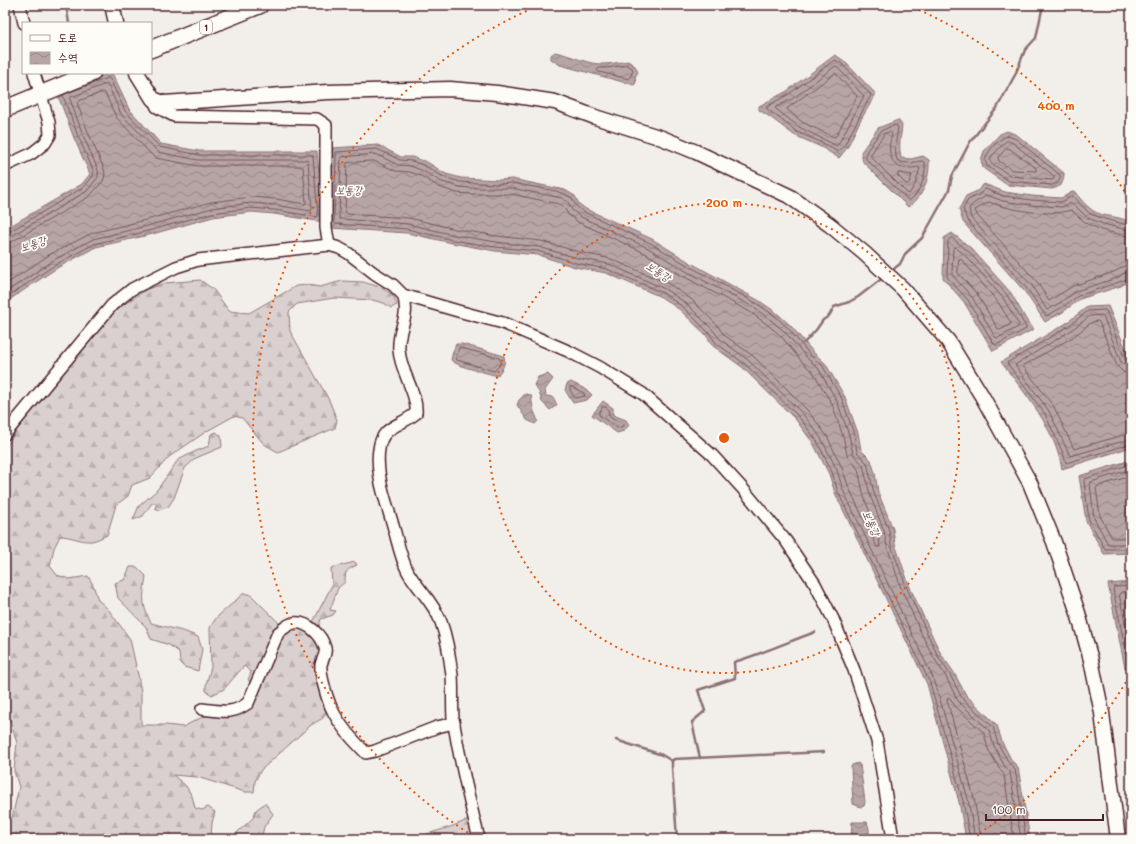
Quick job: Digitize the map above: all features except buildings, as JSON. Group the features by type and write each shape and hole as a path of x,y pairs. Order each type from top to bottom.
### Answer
{"highway":[{"name":"1","path":"152,40 238,5"},
{"name":"1","path":"152,49 260,5"},
{"path":"5,99 65,74"},
{"path":"5,109 40,85 88,74"}],"main road":[{"path":"112,5 116,22"},
{"path":"138,74 152,99 164,103 328,92 450,89 497,93 555,102 595,117 662,138 702,155 789,196 830,225 864,253 903,289 948,341 982,396 1030,483 1061,563 1078,613 1091,660 1102,713 1118,839"}],"street":[{"path":"20,5 24,22"},
{"path":"5,166 31,154 45,143 50,135 50,122 40,85"},
{"path":"152,99 157,107 174,116 318,119 326,125 326,228 329,246"},
{"path":"5,434 112,305 132,289 176,267 198,260 329,246 339,248 348,253 374,273 393,285 403,295 406,304 406,316 399,336 399,350 402,364 417,406 416,413 408,420 394,426 384,433 379,448 378,465 382,488 407,571 433,607 441,622 447,644 452,675 454,723 479,839"},
{"path":"403,295 503,323 568,351 599,367 643,394 712,455 733,478 786,541 815,584 833,619 854,670 877,740 893,839"},
{"path":"202,709 232,712 242,708 248,703 278,632 295,623 303,624 311,628 321,638 326,652 321,666 330,706 340,724 366,753 375,751 437,727 454,723"}],"green space":[{"path":"200,280 213,289 229,311 249,313 296,286 308,285 320,287 342,281 363,282 380,287 393,295 397,305 391,308 384,303 372,300 334,298 297,304 289,312 290,331 329,400 337,420 335,428 278,452 264,444 242,418 234,416 207,431 169,457 150,478 132,485 128,496 116,505 107,535 92,541 84,541 60,536 54,548 50,566 57,575 69,579 88,576 98,600 108,609 130,639 141,692 141,725 183,727 204,716 234,715 239,713 281,635 298,628 311,634 321,644 320,683 326,713 323,718 311,725 261,770 255,781 254,792 245,792 197,777 173,775 186,786 192,796 195,808 202,810 208,807 215,812 212,823 212,839 5,839 5,819 12,818 19,787 14,771 17,743 5,704 5,448 19,427 116,310 147,289 165,283"},
{"path":"216,432 221,436 222,447 196,458 185,468 174,498 168,507 159,510 155,508 157,503 152,503 143,516 133,520 139,506 157,490 178,460 209,446 211,434"},
{"path":"355,562 357,565 347,571 345,575 345,582 338,588 330,610 336,611 333,615 321,619 318,629 315,627 313,622 332,585 331,568"},
{"path":"130,567 137,567 146,576 144,605 151,623 186,632 198,637 202,649 198,671 184,667 180,663 179,652 169,645 151,639 146,627 118,598 115,583 124,580"},
{"path":"244,593 251,595 279,623 268,643 252,684 248,680 251,672 244,666 224,689 212,695 206,691 206,685 211,667 210,627 217,617"},
{"path":"265,803 273,814 264,827 261,839 230,839 253,818 256,810"},
{"path":"468,820 475,839 411,839 450,827"}],"water":[{"path":"555,52 598,64 628,61 635,66 638,72 635,77 636,83 634,85 560,65 551,59 551,55"},
{"path":"835,55 843,60 876,94 860,121 847,148 839,158 821,147 794,135 759,110 759,106 787,91"},
{"name":"보통강","path":"107,74 112,74 129,109 161,144 199,151 317,151 323,222 251,212 213,217 149,235 96,247 57,268 12,298 5,306 5,229 82,184 90,174 74,138 57,93"},
{"path":"898,120 902,125 900,145 901,158 911,159 923,156 929,160 927,180 922,193 908,207 863,162 861,152 878,128"},
{"path":"1007,131 1017,135 1064,173 1063,182 1060,186 1052,189 1007,185 983,168 981,160 984,151 1000,134"},
{"name":"보통강","path":"378,145 401,157 412,157 427,162 446,174 461,178 499,180 512,179 565,190 575,196 579,204 586,209 652,239 691,263 758,300 777,313 791,326 814,353 825,363 845,397 858,433 861,450 871,460 878,492 893,529 895,544 909,585 941,654 953,671 966,695 997,725 1002,742 1012,761 1018,767 1030,839 966,839 959,802 927,684 835,493 829,474 813,443 796,420 742,367 713,346 706,335 680,310 661,297 606,273 575,267 538,255 495,251 407,233 330,228 332,148"},
{"path":"984,184 1005,192 1032,196 1061,198 1074,191 1087,206 1096,213 1127,220 1131,223 1131,280 1121,286 1080,299 1063,312 1045,322 1025,292 963,222 959,209 966,196 977,191"},
{"path":"952,233 971,248 1011,293 1027,321 1034,329 993,351 964,302 943,278 944,238"},
{"path":"1108,306 1131,362 1131,447 1062,469 1053,439 1046,425 1029,399 1001,362 1065,324 1087,307"},
{"path":"456,344 462,344 504,356 503,367 497,376 466,368 455,363 451,360"},
{"path":"548,374 553,379 545,390 546,396 553,397 557,405 550,410 542,402 539,392 534,385 538,377"},
{"path":"571,382 587,390 592,395 587,400 573,403 565,390 567,384"},
{"path":"525,394 531,395 533,409 538,421 535,424 527,420 517,405 519,400"},
{"path":"603,401 613,408 613,415 626,420 629,425 624,431 617,433 592,415"},
{"path":"1131,460 1131,553 1104,554 1086,521 1079,476"},
{"path":"1131,582 1131,668 1125,668 1108,584"},
{"path":"858,763 860,765 865,802 864,806 861,807 853,804 851,767 852,765"},
{"path":"852,822 867,822 869,839 851,839"}],"waterway":[{"path":"66,5 69,22"},
{"path":"891,271 900,264 905,254 922,238 949,190 952,176 970,142 997,108 1015,75 1025,50 1036,38 1043,5"},
{"path":"804,343 823,320 829,316 834,307 858,297 884,277"},
{"path":"700,758 692,722 705,711 698,690 735,678 734,662 815,632"},
{"path":"616,740 662,755 672,761"},
{"path":"677,839 672,767 672,761 674,759 824,752"}]}
